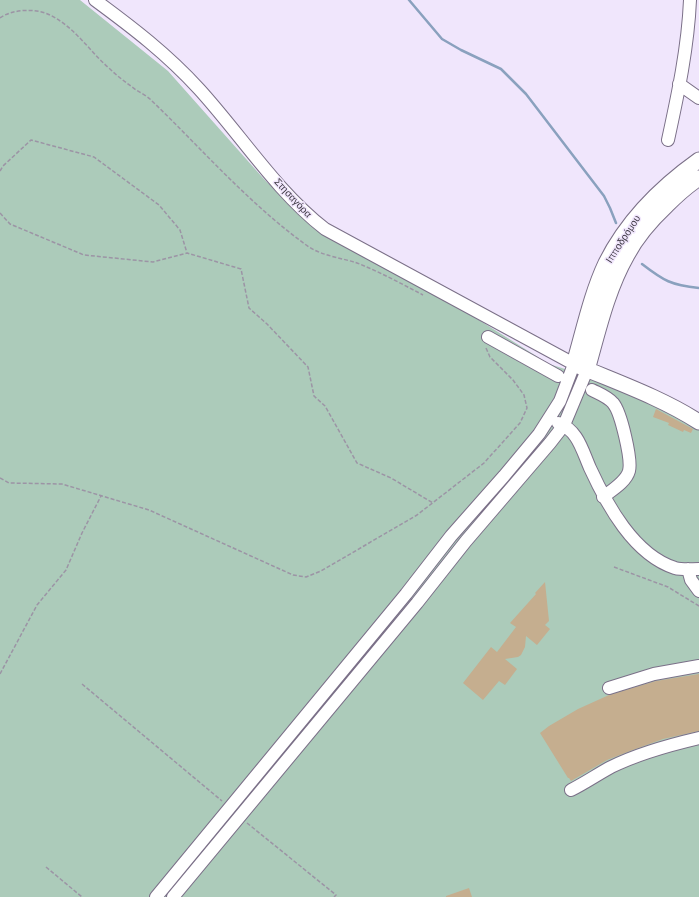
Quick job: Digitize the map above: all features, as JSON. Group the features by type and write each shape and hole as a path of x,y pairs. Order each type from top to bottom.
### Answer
{"main road":[{"name":"Ιπποδρόμου","path":"581,367 588,314 606,263 615,247 634,219 644,208 676,177 699,160"},
{"name":"Ιπποδρόμου","path":"581,367 627,254 654,217 683,190 699,178"},
{"path":"581,367 658,399 684,412 699,422"}],"street":[{"name":"Στησαγόρα","path":"95,0 142,35 168,57 200,90 300,208 325,229 581,367"},
{"path":"668,140 679,84 689,20 690,0"},
{"path":"679,84 699,98"},
{"path":"488,337 558,376"},
{"path":"156,897 406,594 451,536 539,434 549,420 562,395 581,367"},
{"path":"173,897 417,603 466,541 539,457 564,425 581,367"},
{"path":"592,390 609,398 614,404 620,416 630,459 629,471 625,479 603,497"},
{"path":"549,420 564,425 572,430 603,497 618,521 649,554 661,563 676,569 694,569 691,580 699,590"},
{"path":"406,594 417,603"},
{"path":"609,688 654,674 699,666"},
{"path":"571,790 612,767 638,755 699,738"}],"path":[{"path":"0,18 21,11 35,10 48,14 63,23 82,39 122,80 150,99 241,190 275,220 310,247 322,254 338,257 359,264 425,296"},
{"path":"0,171 2,166 31,140 94,157 159,205 180,230 187,253"},
{"path":"0,213 10,224 84,255 153,262 187,253 241,269 249,308 267,324 308,367 314,396 325,406 357,463 391,478 433,502"},
{"path":"0,478 10,483 62,484 149,510 293,575 306,577 320,571 410,519 484,464 520,423 527,408 524,395 490,356 486,349 488,337"},
{"path":"0,674 37,605 66,570 82,533 101,496"},
{"path":"614,567 668,587 699,606"},
{"path":"82,684 230,808"},
{"path":"240,817 336,896 334,897"},
{"path":"46,867 82,897"}],"green space":[{"path":"0,0 80,0 168,71 263,178 296,212 319,231 463,310 549,364 613,384 699,428 699,897 0,897"}],"building":[{"path":"656,409 693,429 691,433 684,430 683,432 668,425 669,423 653,417"},
{"path":"545,582 549,621 545,625 550,629 537,645 526,636 525,647 521,655 518,657 505,659 517,669 505,685 499,681 483,700 463,683 491,647 497,652 516,627 510,623"},
{"path":"699,674 699,731 663,739 630,751 607,760 571,781 540,733 578,709 609,695 656,681"},
{"path":"469,888 472,897 446,897 446,896"}],"waterway":[{"path":"409,0 442,39 501,69 526,94 604,196 616,223"},
{"path":"642,264 662,278 674,284 699,288"}]}
